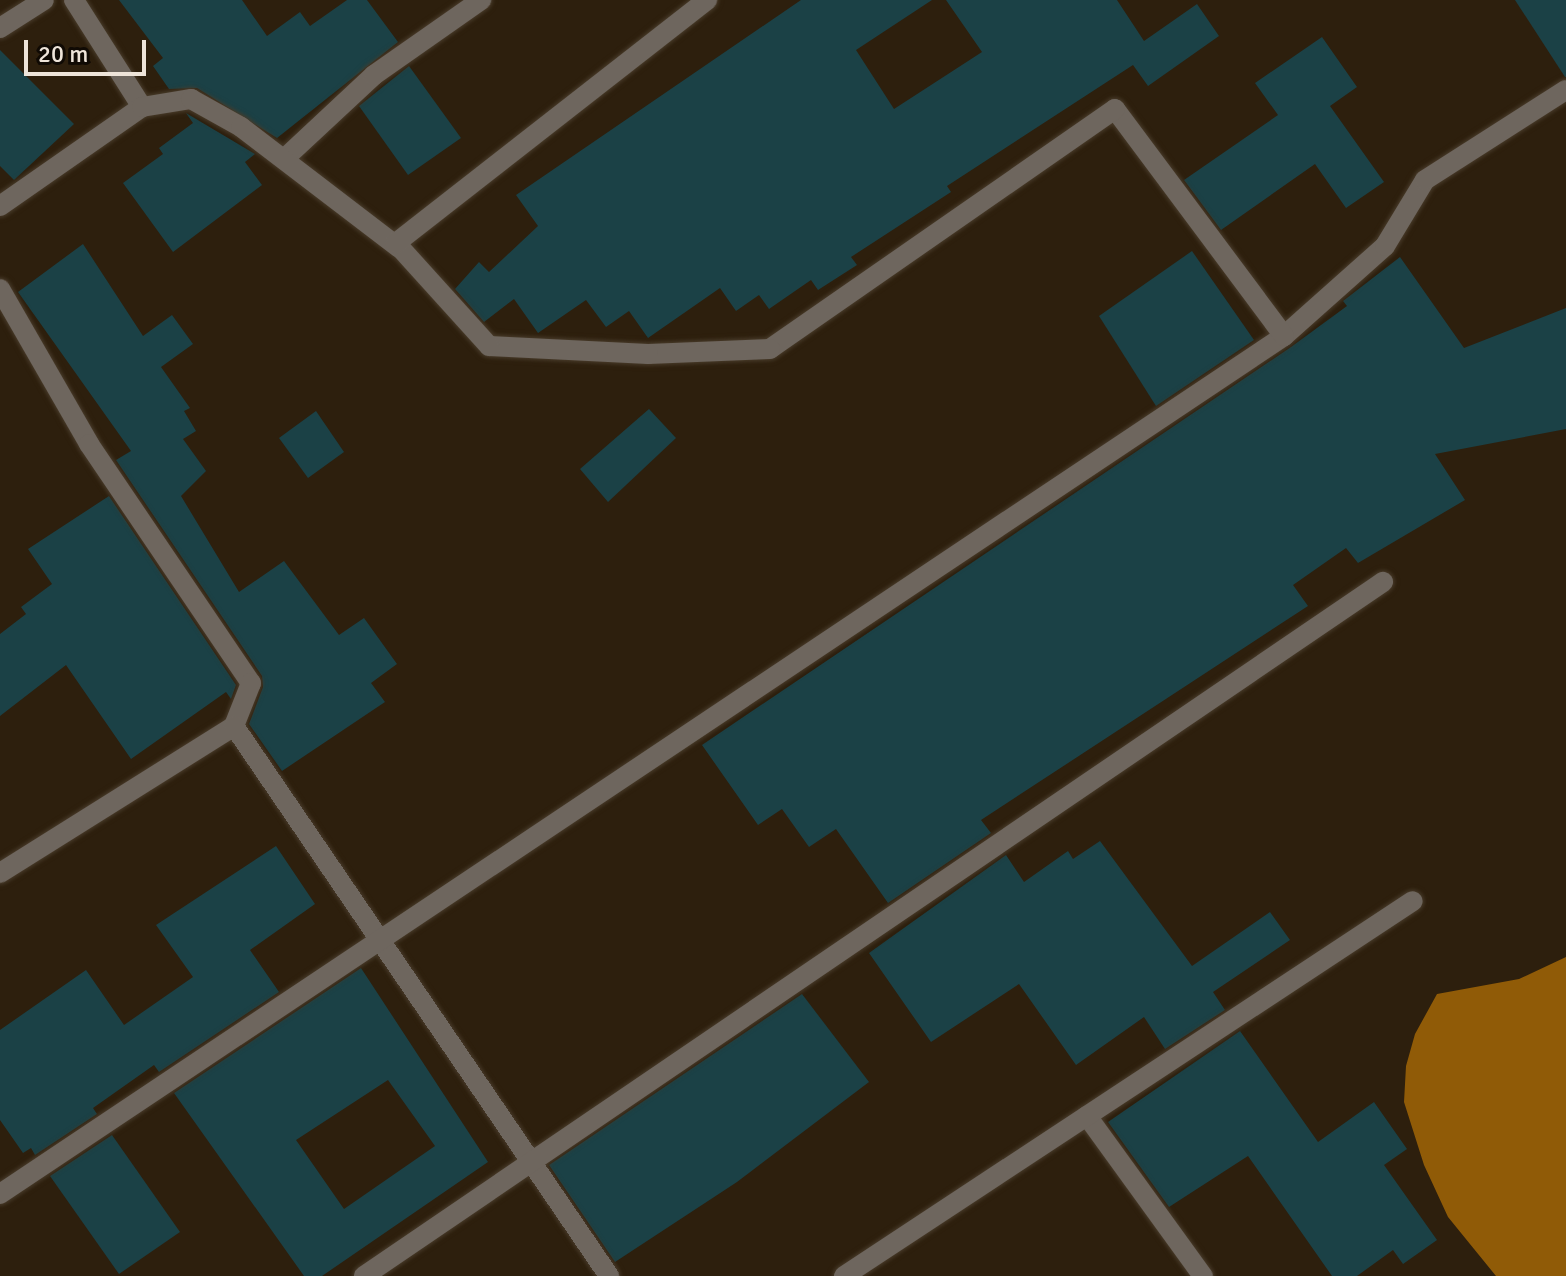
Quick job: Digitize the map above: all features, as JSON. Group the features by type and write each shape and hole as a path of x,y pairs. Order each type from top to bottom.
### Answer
{"street":[{"path":"0,28 44,0"},
{"path":"74,0 142,107"},
{"path":"284,159 374,75 481,0"},
{"path":"399,248 396,243 707,0"},
{"path":"0,1194 383,941 1284,336 1385,246 1425,180 1566,90"},
{"path":"0,206 142,107 191,99 284,159 399,248 489,346 648,354 770,349 1115,109 1284,336"},
{"path":"0,289 89,444 251,683 234,726 0,873"},
{"path":"364,1276 1383,582"},
{"path":"234,726 609,1276"},
{"path":"844,1276 1413,901"},
{"path":"1087,1116 1203,1276"}],"shaded area":[{"path":"1566,957 1566,1276 1496,1276 1448,1217 1424,1165 1404,1102 1406,1066 1415,1034 1437,994 1519,979"}],"building":[{"path":"119,0 242,0 267,36 300,12 310,26 347,0 367,0 398,42 277,138 197,88 169,89 153,66 163,58"},
{"path":"801,0 932,0 856,50 894,109 982,52 946,0 1117,0 1144,41 1197,4 1219,36 1148,86 1133,65 947,186 951,192 851,257 857,265 818,290 811,280 769,309 759,295 736,311 720,288 648,338 629,311 606,327 586,300 538,333 514,299 484,322 455,289 479,262 489,272 538,226 516,195"},
{"path":"1515,0 1566,0 1566,77 1565,77"},
{"path":"1322,37 1357,87 1330,106 1384,182 1346,208 1315,164 1221,230 1184,180 1278,115 1255,83"},
{"path":"0,50 74,124 14,180 0,166"},
{"path":"409,66 461,138 408,175 359,106"},
{"path":"186,113 255,154 245,162 262,185 173,252 123,183 163,154 159,148 193,123"},
{"path":"83,244 143,336 172,315 193,344 161,367 190,408 184,411 196,431 183,439 206,471 181,496 239,592 284,561 339,635 364,618 397,664 371,683 385,702 282,771 249,724 263,687 262,676 116,460 131,451 18,292"},
{"path":"1192,251 1254,340 1156,406 1099,316"},
{"path":"1400,257 1464,348 1566,308 1566,429 1435,454 1465,500 1358,563 1346,548 1293,585 1308,606 981,820 991,833 888,903 836,829 809,847 782,809 758,825 702,745 1291,347 1347,306 1343,301"},
{"path":"649,409 676,438 608,502 580,469"},
{"path":"316,411 344,452 308,478 279,438"},
{"path":"109,496 236,685 231,699 226,692 131,759 66,665 0,716 0,634 26,614 21,607 52,584 28,549"},
{"path":"1100,841 1192,966 1270,912 1290,940 1213,992 1225,1010 1165,1049 1144,1017 1076,1065 1019,984 931,1042 869,953 1006,855 1024,882 1068,851 1073,859"},
{"path":"276,846 315,904 250,950 279,992 159,1072 154,1065 93,1108 97,1114 35,1155 31,1148 23,1153 0,1120 0,1030 86,970 124,1025 193,977 156,925"},
{"path":"361,968 488,1162 322,1276 304,1276 174,1093","holes":["388,1080 435,1146 344,1209 296,1140"]},
{"path":"802,994 869,1082 737,1182 615,1262 549,1165"},
{"path":"1240,1031 1318,1142 1374,1102 1407,1149 1384,1165 1437,1240 1403,1264 1393,1250 1357,1276 1332,1276 1248,1156 1169,1207 1108,1122"},
{"path":"112,1135 180,1232 119,1274 50,1176"}]}
